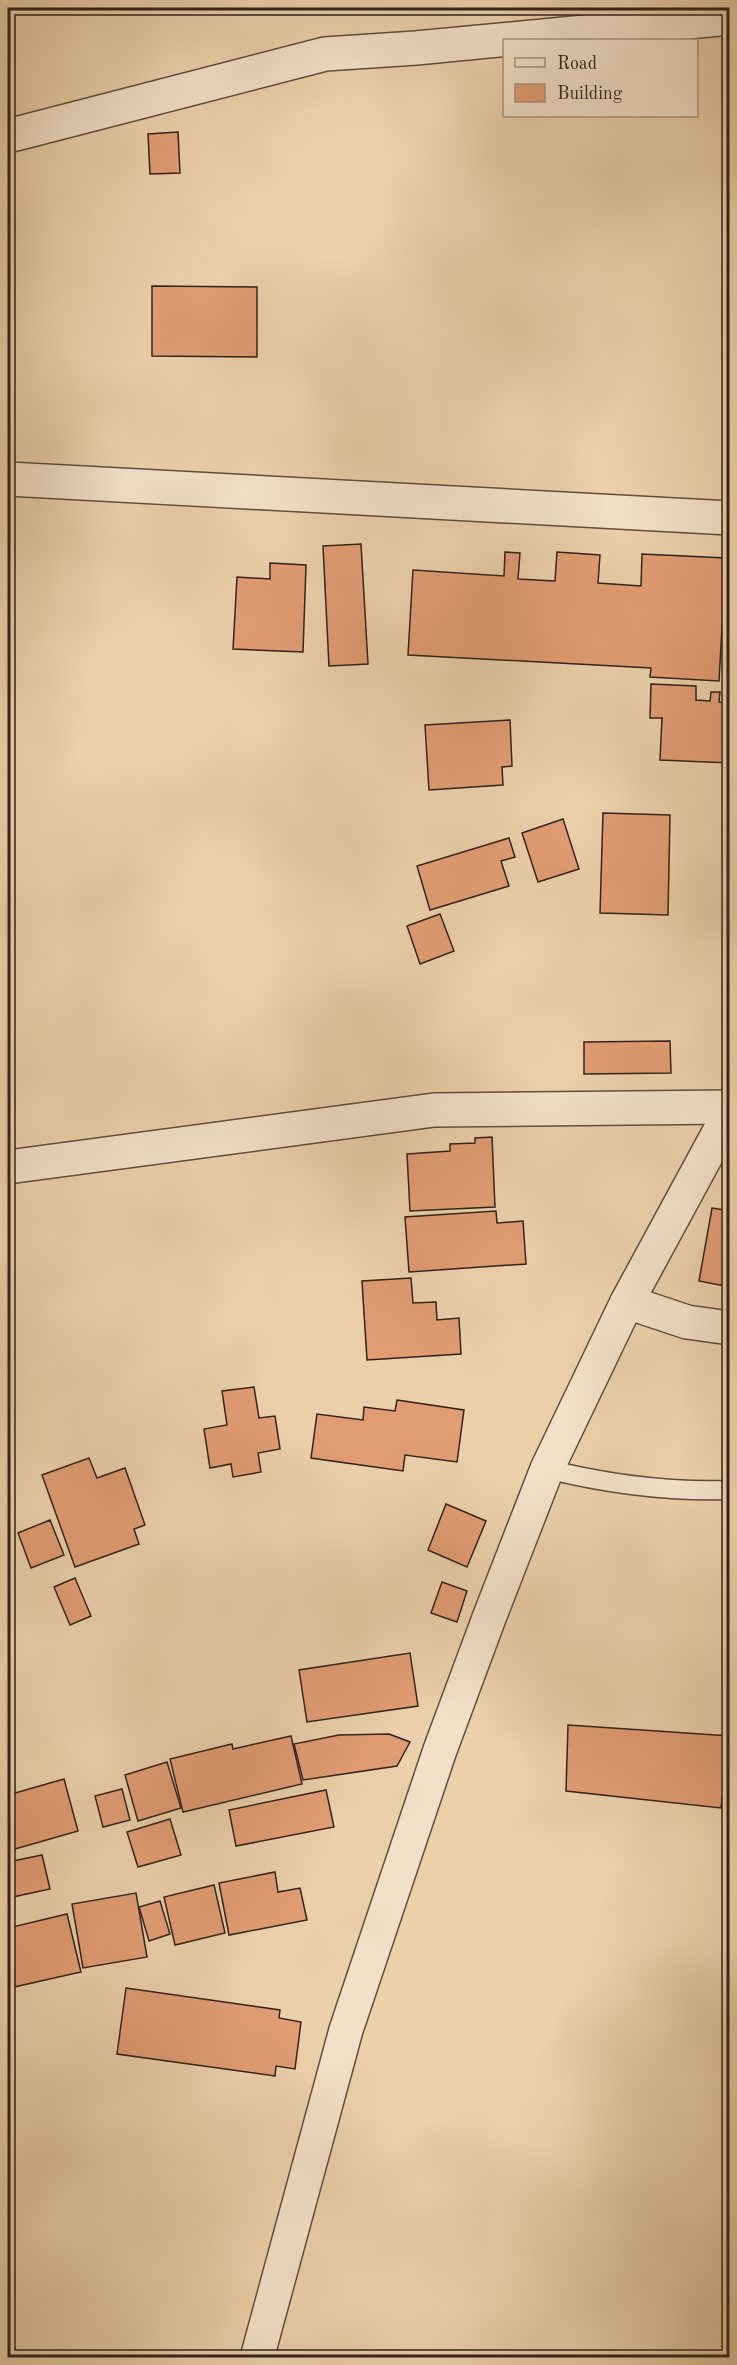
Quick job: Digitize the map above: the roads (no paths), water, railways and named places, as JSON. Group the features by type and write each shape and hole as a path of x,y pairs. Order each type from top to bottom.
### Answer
{"street":[{"path":"8,136 325,54 416,48 727,15"},
{"path":"8,479 729,518"},
{"path":"8,1167 434,1110 729,1107"},
{"path":"257,2358 309,2160 350,2020 440,1750 547,1469 627,1302 729,1112"},
{"path":"627,1302 687,1322 729,1328"}],"lane":[{"path":"547,1469 622,1485 669,1489 729,1490"}]}
